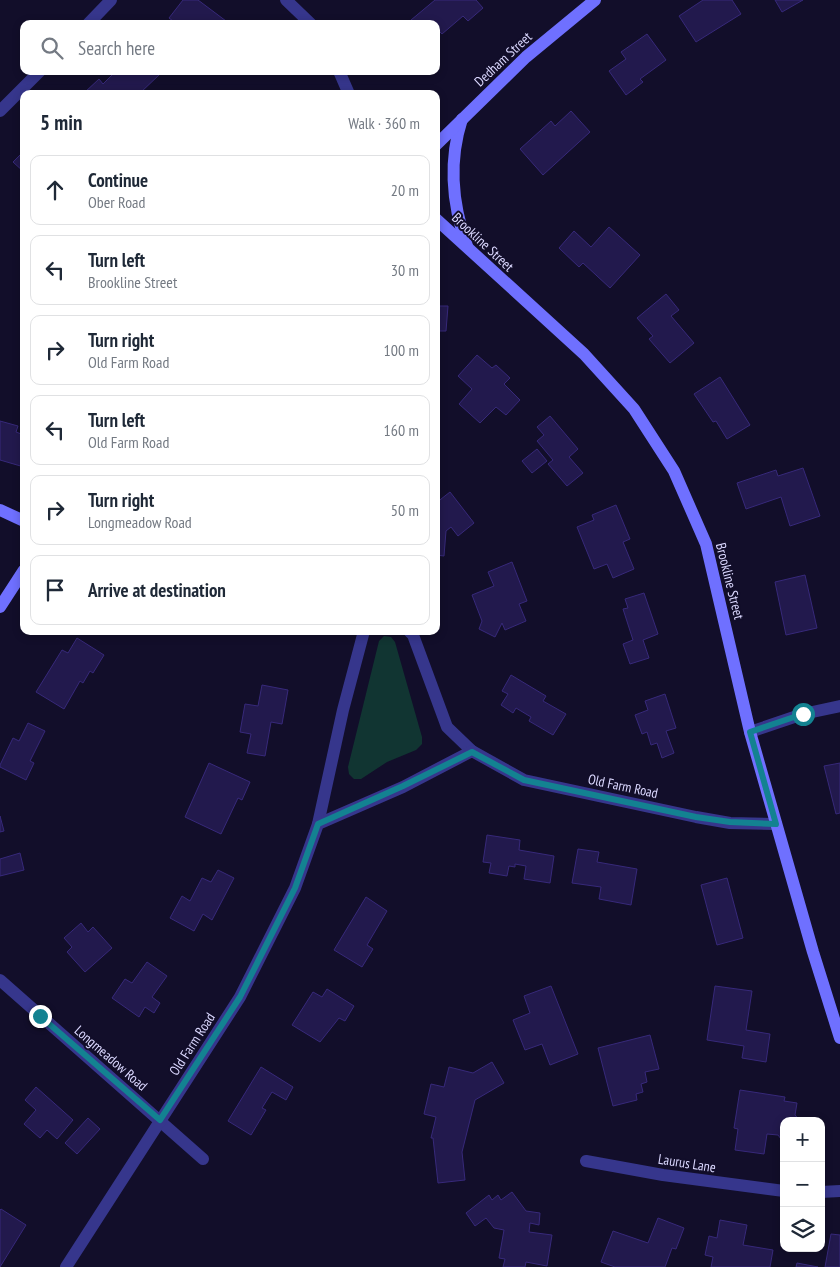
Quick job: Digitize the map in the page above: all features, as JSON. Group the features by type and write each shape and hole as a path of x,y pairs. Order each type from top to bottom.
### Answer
{"main road":[{"name":"Dedham Street","path":"440,141 526,56 595,0"},
{"path":"463,116 454,152 453,184 458,216 468,249"},
{"name":"Brookline Street","path":"440,222 584,354 634,409 674,471 706,544 750,732 840,1038"},
{"path":"0,510 20,519"},
{"path":"0,607 20,576"}],"street":[{"path":"92,20 111,0"},
{"path":"286,0 307,20"},
{"path":"21,90 36,75"},
{"path":"341,75 347,90"},
{"path":"0,111 20,91"},
{"name":"Old Farm Road","path":"66,1267 240,997 295,888 318,824 343,710 363,635"},
{"name":"Old Farm Road","path":"413,635 447,727 472,752 524,780 713,820 776,824"},
{"path":"750,732 803,714 840,706"},
{"path":"318,824 395,790 472,752"},
{"name":"Longmeadow Road","path":"0,980 203,1159"},
{"name":"Laurus Lane","path":"586,1161 663,1175 761,1190 780,1191"},
{"path":"825,1192 840,1191"}],"green space":[{"path":"384,636 391,637 395,642 422,737 422,744 416,750 387,762 361,779 354,779 349,774 348,767 379,641"}],"building":[{"path":"183,0 198,0 225,20 172,20 169,18"},
{"path":"435,0 476,0 483,8 468,21 463,16 442,34 440,32 440,20 411,20"},
{"path":"703,0 732,0 741,14 696,42 679,16"},
{"path":"775,0 803,0 782,12"},
{"path":"647,34 666,60 640,79 643,82 626,95 609,71 626,59 621,52"},
{"path":"112,75 159,75 143,90 87,90 99,79 103,84"},
{"path":"571,111 590,132 543,175 520,149 551,121 555,126"},
{"path":"20,155 20,168 13,162"},
{"path":"609,227 640,255 610,288 583,263 579,267 559,248 574,231 591,247"},
{"path":"666,294 679,310 671,316 694,343 670,363 649,339 653,336 637,318"},
{"path":"440,306 448,306 446,331 440,331"},
{"path":"477,355 492,368 496,365 510,378 504,384 520,400 506,415 496,407 480,423 459,404 472,389 458,376"},
{"path":"720,377 750,425 727,439 716,421 713,422 694,394"},
{"path":"550,416 578,449 569,457 583,473 567,486 548,464 553,460 537,441 544,435 537,427"},
{"path":"0,421 18,426 16,432 20,434 20,466 0,460"},
{"path":"537,449 547,461 532,473 522,461"},
{"path":"803,468 820,516 790,526 781,497 746,509 737,483 776,470 778,476"},
{"path":"450,492 474,523 458,536 451,527 446,531 444,556 440,556 440,500"},
{"path":"616,505 630,539 623,542 634,569 613,578 607,564 594,569 577,527 594,520 592,515"},
{"path":"512,562 527,601 519,604 526,621 505,630 502,623 495,637 479,629 482,621 472,595 494,586 488,572"},
{"path":"805,575 817,628 786,635 775,582"},
{"path":"644,593 658,634 643,640 649,658 630,664 623,644 633,640 623,609 628,608 625,599"},
{"path":"77,638 104,655 93,673 90,671 83,683 80,681 64,709 36,692 62,650 68,653"},
{"path":"511,675 546,696 543,701 566,714 553,735 529,721 531,717 516,708 513,713 501,705 508,694 502,691"},
{"path":"262,685 288,690 282,724 271,722 265,756 247,753 251,734 240,732 245,704 258,706"},
{"path":"665,694 676,728 666,731 674,753 662,758 657,743 651,745 647,732 642,734 635,715 648,710 645,701"},
{"path":"28,723 45,731 30,761 34,763 26,780 0,767 0,765 13,738 19,741"},
{"path":"209,763 250,782 242,800 238,798 221,834 185,817"},
{"path":"840,763 840,813 836,814 824,766"},
{"path":"0,816 4,831 0,832"},
{"path":"487,835 520,840 519,850 554,856 550,883 524,879 526,866 515,864 515,867 509,866 507,876 489,873 491,863 483,862"},
{"path":"578,849 599,852 597,862 637,869 631,905 599,899 601,887 572,883"},
{"path":"20,853 24,870 0,876 0,859"},
{"path":"218,870 234,878 212,920 203,914 194,931 170,918 182,896 190,901 202,878 211,882"},
{"path":"727,878 743,938 717,945 701,885"},
{"path":"366,897 387,911 367,945 373,949 362,967 334,950"},
{"path":"81,923 88,932 93,927 112,948 85,972 67,952 72,947 64,938"},
{"path":"147,962 167,976 152,997 160,1003 154,1013 145,1007 139,1017 112,998 125,979 132,983"},
{"path":"551,986 578,1054 550,1065 542,1044 525,1050 513,1020 530,1013 524,996"},
{"path":"715,986 752,991 746,1030 770,1034 766,1062 742,1058 744,1046 707,1040"},
{"path":"327,989 354,1006 345,1021 339,1018 320,1042 292,1025 313,992 322,997"},
{"path":"650,1035 659,1069 645,1072 647,1082 641,1084 643,1092 636,1094 637,1100 613,1106 598,1048"},
{"path":"492,1062 504,1083 475,1100 462,1152 465,1180 438,1183 433,1138 431,1138 436,1117 424,1114 431,1084 444,1087 449,1067 473,1073"},
{"path":"261,1067 293,1087 286,1100 272,1092 262,1108 266,1110 251,1135 228,1121"},
{"path":"36,1087 73,1120 57,1139 47,1130 40,1138 24,1124 36,1110 25,1100"},
{"path":"740,1090 785,1097 784,1101 797,1103 795,1115 797,1117 780,1117 780,1138 778,1135 767,1134 764,1154 735,1150 738,1129 734,1128"},
{"path":"88,1118 100,1129 77,1154 65,1143"},
{"path":"512,1192 526,1211 540,1213 539,1225 530,1223 529,1232 552,1235 547,1266 526,1262 525,1267 503,1267 505,1259 499,1258 504,1230 494,1228 486,1218 475,1226 466,1213 489,1195 492,1200 498,1195 501,1200"},
{"path":"0,1210 26,1225 0,1267"},
{"path":"658,1218 684,1228 676,1249 672,1248 665,1267 615,1267 601,1262 613,1231 648,1243"},
{"path":"720,1220 747,1225 743,1245 773,1250 770,1267 711,1267 713,1257 705,1255 709,1236 717,1238"},
{"path":"831,1234 840,1235 840,1267 825,1267"},
{"path":"797,1263 818,1267 796,1267"}],"route":[{"path":"40,1016 160,1120 240,997 295,888 318,824 403,786 472,752 524,780 696,817 730,822 776,824 750,732 803,714"}]}
